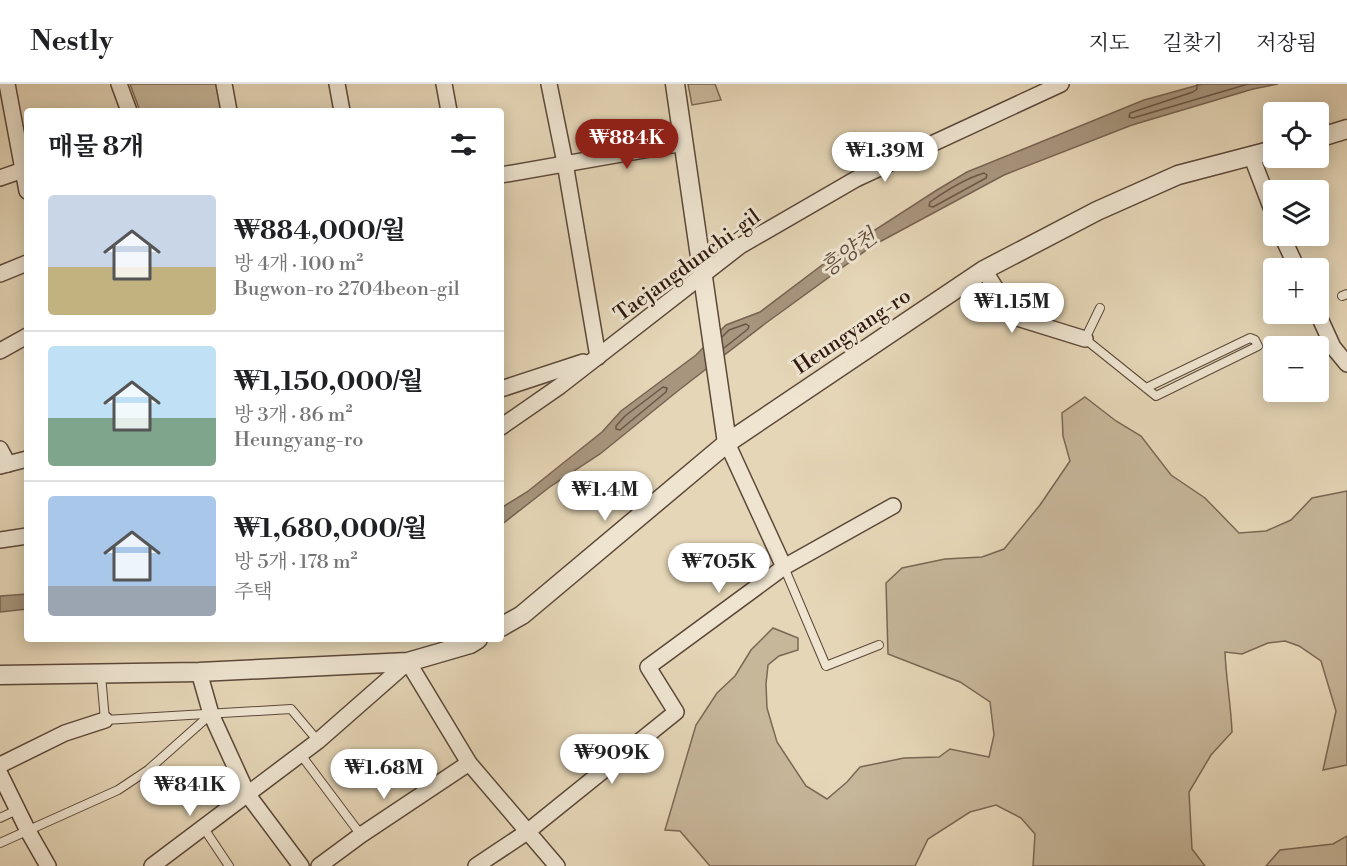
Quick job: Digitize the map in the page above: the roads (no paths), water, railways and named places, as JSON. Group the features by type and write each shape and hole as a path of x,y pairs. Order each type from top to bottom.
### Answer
{"street":[{"path":"0,86 8,84 24,175"},
{"path":"119,84 128,108"},
{"path":"224,84 228,108"},
{"path":"337,84 341,108"},
{"path":"444,84 448,108"},
{"name":"Taejangdunchi-gil","path":"549,84 598,357"},
{"path":"675,84 727,442 784,567"},
{"name":"Taejangdunchi-gil","path":"504,425 705,283 740,246 856,179 1061,84"},
{"path":"1329,135 1347,129"},
{"path":"504,175 684,143"},
{"name":"Heungyang-ro","path":"504,625 522,615 549,593 727,442 984,270 1097,211 1178,175 1263,152"},
{"path":"1251,155 1263,186"},
{"path":"0,178 23,170"},
{"path":"0,274 24,263"},
{"path":"984,270 1014,317 1085,339"},
{"path":"1323,324 1333,347 1347,364"},
{"path":"0,351 24,338"},
{"path":"504,388 598,357"},
{"path":"0,449 4,465 24,460"},
{"path":"476,866 527,832 676,712 648,667 784,567 893,506"},
{"path":"0,540 24,537"},
{"path":"0,675 199,672 408,662 473,642"},
{"path":"156,865 203,827 301,755 408,662"},
{"path":"408,662 470,763 557,866"},
{"path":"199,672 211,714 248,795 301,866"},
{"path":"0,765 65,733 105,720"},
{"path":"319,866 361,834 470,763"},
{"path":"0,774 48,866"}],"lane":[{"path":"1100,308 1085,339 1146,388 1156,396 1258,346 1255,340 1250,338 1146,388"},
{"path":"784,567 826,666 879,645"},
{"path":"100,673 105,720 291,709 318,741"},
{"path":"0,843 118,790 148,770 211,714"},
{"path":"301,755 361,834"},
{"path":"0,818 19,809"},
{"path":"203,827 229,866"}],"water":[{"name":"흥양천","path":"1202,84 1278,84 1253,89 1132,125 1004,175 872,246 766,323 600,454 551,486 504,523 504,506 527,492 602,432 621,411 696,355 726,325 760,312 830,259 967,172 1144,100"},
{"path":"24,594 24,609 0,612 0,596"}]}
